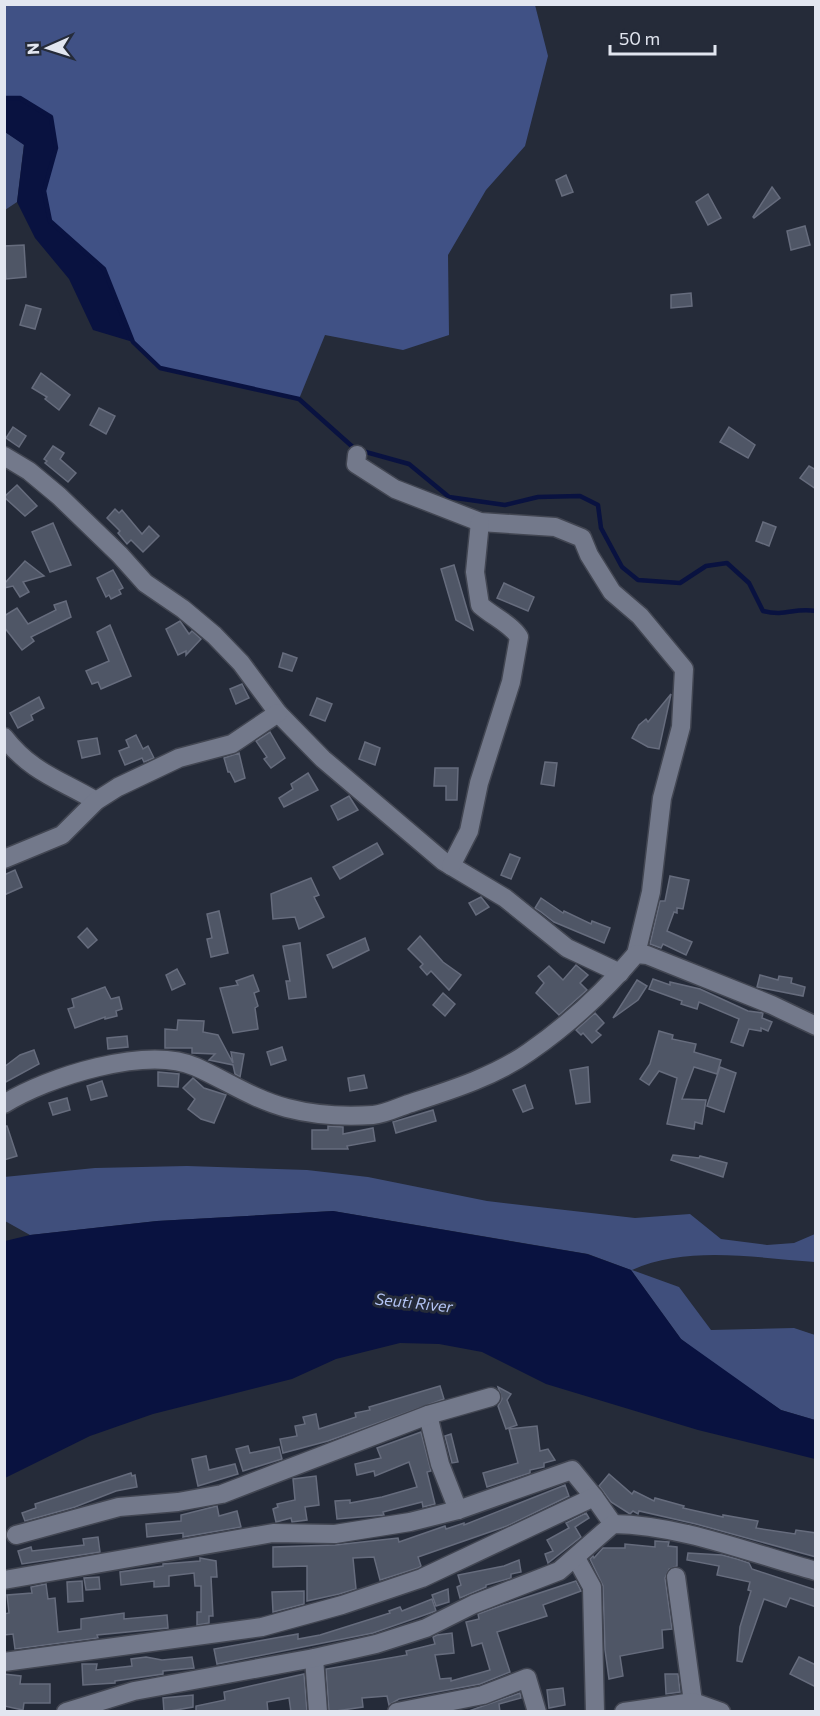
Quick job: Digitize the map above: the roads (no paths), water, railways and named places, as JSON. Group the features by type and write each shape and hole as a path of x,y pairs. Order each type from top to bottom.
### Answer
{"street":[{"path":"4,1104 30,1088 106,1064 172,1061 195,1066 222,1082 287,1108 347,1116 376,1114 446,1091 510,1064 555,1032 620,973 636,954 651,892 662,798 681,727 684,669 640,616 612,592 589,555 582,538 555,527 480,522 395,489 356,464 357,455"},
{"path":"4,456 29,471 60,496 145,583 183,609 214,635 242,663 278,713 323,759 451,866 505,898 567,948 620,973"},
{"path":"451,866 469,831 479,783 511,682 519,637 514,629 500,622 480,605 475,572 480,522"},
{"path":"4,859 62,835 96,801 118,787 179,758 232,744 278,713"},
{"path":"4,737 19,756 43,774 96,801"},
{"path":"636,954 647,955 772,1005 816,1026"},
{"path":"16,1535 119,1506 178,1502 222,1494 428,1415 490,1397"},
{"path":"428,1415 440,1464 458,1510"},
{"path":"4,1580 273,1533 334,1534 410,1522 458,1510 572,1470 613,1524"},
{"path":"4,1662 262,1627 342,1605 422,1578 594,1497"},
{"path":"66,1712 134,1691 314,1658 376,1644 426,1628 474,1604 559,1571 613,1524 641,1524 816,1571"},
{"path":"576,1558 592,1587 595,1712"},
{"path":"676,1577 693,1702"},
{"path":"314,1658 318,1712"},
{"path":"397,1712 483,1695 528,1678 537,1712"},
{"path":"624,1712 693,1702 721,1712"}],"water":[{"path":"4,98 20,98 51,117 56,148 44,191 49,221 104,269 133,342 93,330 69,279 35,238 17,202 24,145 5,132"},
{"name":"Seuti River","path":"333,1211 587,1254 631,1270 681,1339 781,1410 815,1420 815,1459 698,1430 546,1384 482,1352 439,1344 400,1343 336,1359 292,1379 153,1414 90,1436 5,1478 5,1241 30,1235 157,1221"}],"waterway":[{"path":"4,98 20,98 51,117 56,148 44,191 50,221 104,269 133,342 160,368 299,399 355,449 409,464 449,497 505,505 538,497 580,496 598,505 601,528 622,567 638,580 680,583 706,566 727,563 749,583 763,611 771,613 816,611"}]}
